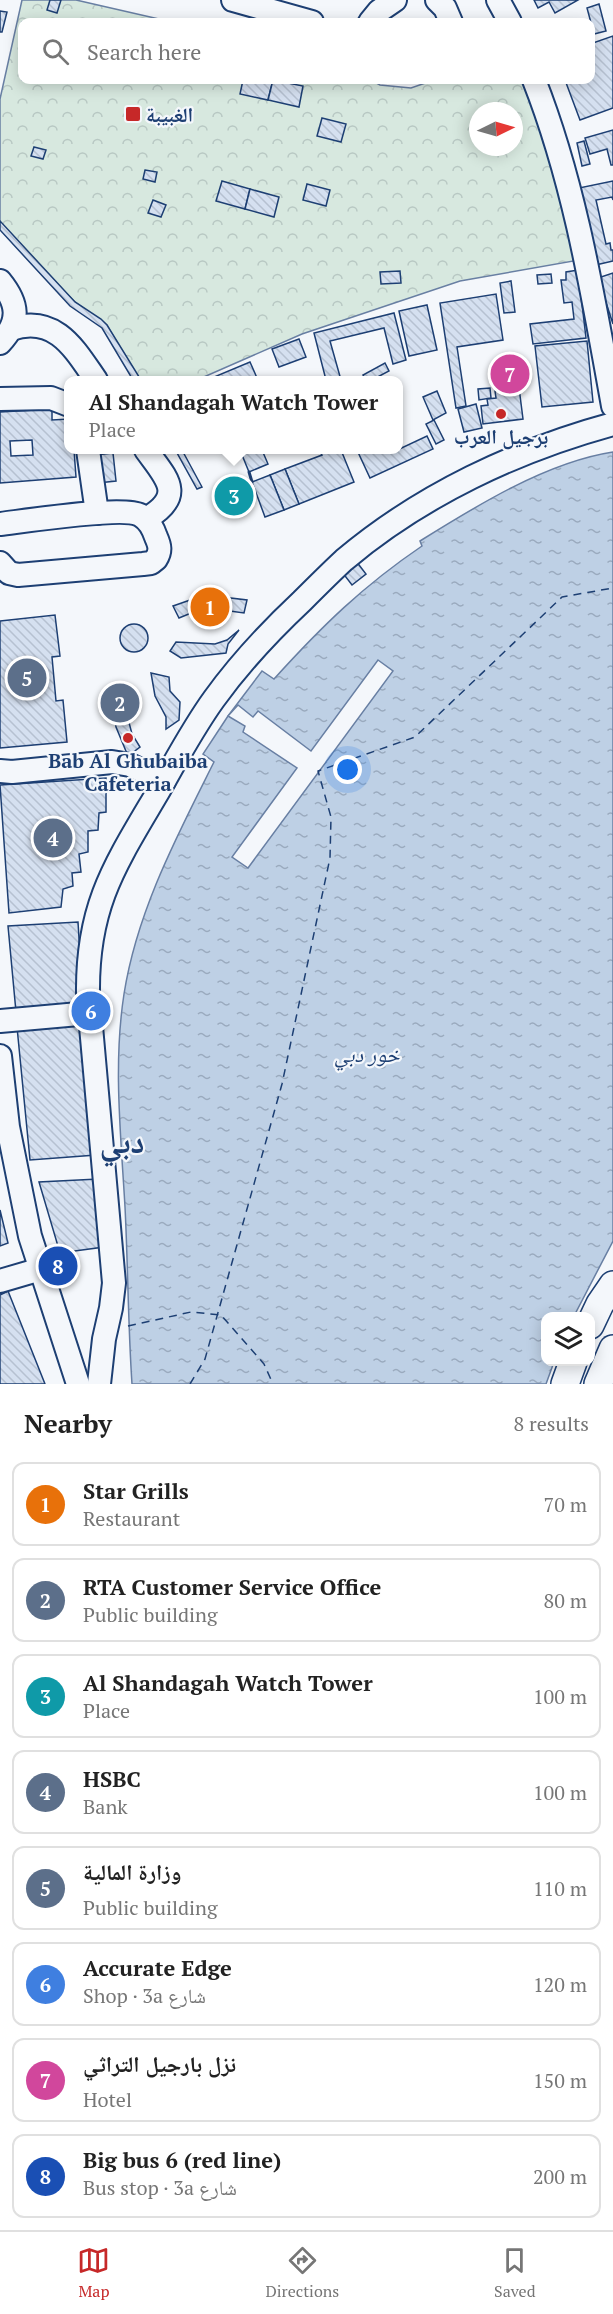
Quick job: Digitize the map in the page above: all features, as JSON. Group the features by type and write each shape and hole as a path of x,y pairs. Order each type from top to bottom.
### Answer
{"main road":[{"path":"595,1316 613,1285"},
{"path":"598,1384 613,1348"},
{"path":"565,1384 572,1366"}],"street":[{"path":"233,0 298,18"},
{"path":"373,18 395,0"},
{"path":"498,0 508,18"},
{"path":"535,84 565,171 613,406"},
{"path":"0,281 9,293 14,307 6,336"},
{"path":"6,336 20,326 37,325 52,330 61,335 92,376"},
{"path":"0,399 51,398 64,403"},
{"path":"99,1384 114,1283 90,1013 88,965 97,910 106,883 119,858 204,715 240,666 269,632 345,560 424,504 483,472 541,446 613,424"},
{"path":"89,454 98,513"},
{"path":"146,519 161,510 169,497 169,489 164,476 149,454"},
{"path":"0,524 98,513 128,512 146,519 153,528 160,546 156,559 151,563 18,575 9,573 0,563"},
{"path":"4,773 112,762 130,765 164,781"},
{"path":"0,1021 90,1013"},
{"path":"0,1056 8,1127 30,1236 78,1384"},
{"path":"0,1281 41,1269"}],"green space":[{"path":"22,0 76,0 155,18 18,18"},
{"path":"18,18 18,84 378,84 411,88 422,84 534,84 585,259 460,281 302,334 206,376 136,376 107,325 75,302 0,226 0,99"}],"water":[{"name":"خور دبي","path":"613,452 613,1241 576,1312 541,1312 541,1366 553,1366 546,1384 132,1384 118,1074 124,994 138,933 148,904 214,762 203,754 262,671 274,679 344,608 381,576 422,546 420,541 513,487 563,465"}],"pier":[{"path":"378,660 393,671 248,868 232,857 297,768 243,732 245,726 228,716 238,705 253,717 258,711 311,751"}],"building":[{"path":"50,0 61,0 57,13 47,10"},
{"path":"534,0 578,0 555,13 549,2 538,8"},
{"path":"599,4 606,31 595,34 595,18 590,18 587,8"},
{"path":"0,11 7,12 2,32 0,32"},
{"path":"613,36 613,108 580,120 566,84 595,84 595,42"},
{"path":"242,84 272,84 268,100 240,94"},
{"path":"272,84 303,86 299,107 268,100"},
{"path":"322,118 346,124 341,142 317,136"},
{"path":"613,130 613,165 611,165 607,149 590,154 585,138"},
{"path":"584,141 590,164 582,166 577,143"},
{"path":"34,147 46,150 43,159 31,156"},
{"path":"145,170 157,172 155,182 143,179"},
{"path":"222,181 250,189 245,209 216,201"},
{"path":"613,181 613,200 612,197 596,200 606,244 610,243 611,250 613,250 613,261 591,266 574,189"},
{"path":"307,184 330,190 326,206 303,200"},
{"path":"250,189 279,197 274,217 245,209"},
{"path":"153,200 166,205 161,217 148,213"},
{"path":"0,221 75,302 107,325 139,376 131,376 102,328 70,306 0,230"},
{"path":"578,270 586,338 533,344 530,324 574,319 572,302 564,303 561,280 566,280 566,272"},
{"path":"400,271 401,283 381,284 380,272"},
{"path":"613,273 613,324 598,278"},
{"path":"551,274 552,283 538,284 537,275"},
{"path":"511,281 515,312 504,313 500,283"},
{"path":"496,294 503,340 457,347 466,406 456,408 440,303"},
{"path":"427,305 437,350 409,356 399,311"},
{"path":"394,313 406,360 393,364 384,328 330,341 340,376 325,376 314,333"},
{"path":"299,339 306,357 279,367 272,349"},
{"path":"587,341 593,402 542,407 535,346"},
{"path":"515,356 523,419 483,424 481,406 488,405 487,399 496,398 495,391 505,390 501,357"},
{"path":"250,362 256,376 216,376"},
{"path":"385,363 389,371 380,376 363,375"},
{"path":"490,388 491,398 479,400 478,389"},
{"path":"437,391 446,413 433,420 423,397"},
{"path":"476,404 482,428 464,432 458,409"},
{"path":"52,409 52,420 64,419 64,454 74,454 76,477 0,483 0,412","holes":["32,440 33,455 11,456 10,441"]},
{"path":"434,420 444,440 436,444 426,424"},
{"path":"427,436 433,449 370,478 359,454 403,454 403,447"},
{"path":"113,454 116,481 98,483 95,455"},
{"path":"178,454 184,454 202,487 197,489"},
{"path":"242,454 264,454 268,464 249,472"},
{"path":"343,454 354,482 299,504 285,469 322,455"},
{"path":"285,469 299,504 284,510 270,475"},
{"path":"270,475 284,510 265,517 252,482"},
{"path":"240,486 242,504 228,506 226,488"},
{"path":"356,561 366,574 352,585 342,572"},
{"path":"214,596 247,600 244,613 215,609 196,611 179,618 173,606 193,599"},
{"path":"55,615 60,656 52,657 56,701 63,700 67,742 0,748 0,621"},
{"path":"134,624 144,628 148,638 144,648 134,652 124,648 120,638 124,628"},
{"path":"239,630 228,644 226,653 181,658 170,651 176,642 215,644 227,640"},
{"path":"151,673 169,677 170,691 180,702 179,720 166,729 166,717 155,696"},
{"path":"114,684 126,685 127,715 132,734 140,747 128,756 116,727 113,707"},
{"path":"106,778 106,812 99,813 98,830 88,831 88,852 79,854 81,872 72,873 73,886 63,889 61,907 9,913 0,785"},
{"path":"78,922 83,1004 16,1012 8,926"},
{"path":"86,1022 96,1155 30,1160 17,1027"},
{"path":"98,1179 104,1247 60,1253 39,1182"},
{"path":"0,1210 8,1243 0,1246"},
{"path":"8,1291 45,1384 0,1384 0,1295"}],"ferry route":[{"path":"190,1384 205,1359 282,1084 330,858 331,817 318,771 415,737 562,597 613,588"},
{"path":"128,1326 191,1312 221,1315 264,1364 273,1384"}],"wall":[{"path":"249,472 252,482"}],"place":[{"name":"الغبيبة","path":"133,114"},
{"name":"نزل بارجيل التراثي","path":"510,374"},
{"name":"برجيل العرب","path":"501,414"},
{"name":"Al Shandagah Watch Tower","path":"234,496"},
{"name":"Star Grills","path":"210,607"},
{"name":"وزارة المالية","path":"27,678"},
{"name":"RTA Customer Service Office","path":"120,703"},
{"name":"Bab Al Ghubaiba Cafeteria","path":"128,738"},
{"name":"HSBC","path":"53,838"},
{"name":"Accurate Edge","path":"91,1011"},
{"name":"Big bus 6 (red line)","path":"58,1266"}],"district":[{"name":"دبي","path":"122,1141"}]}
